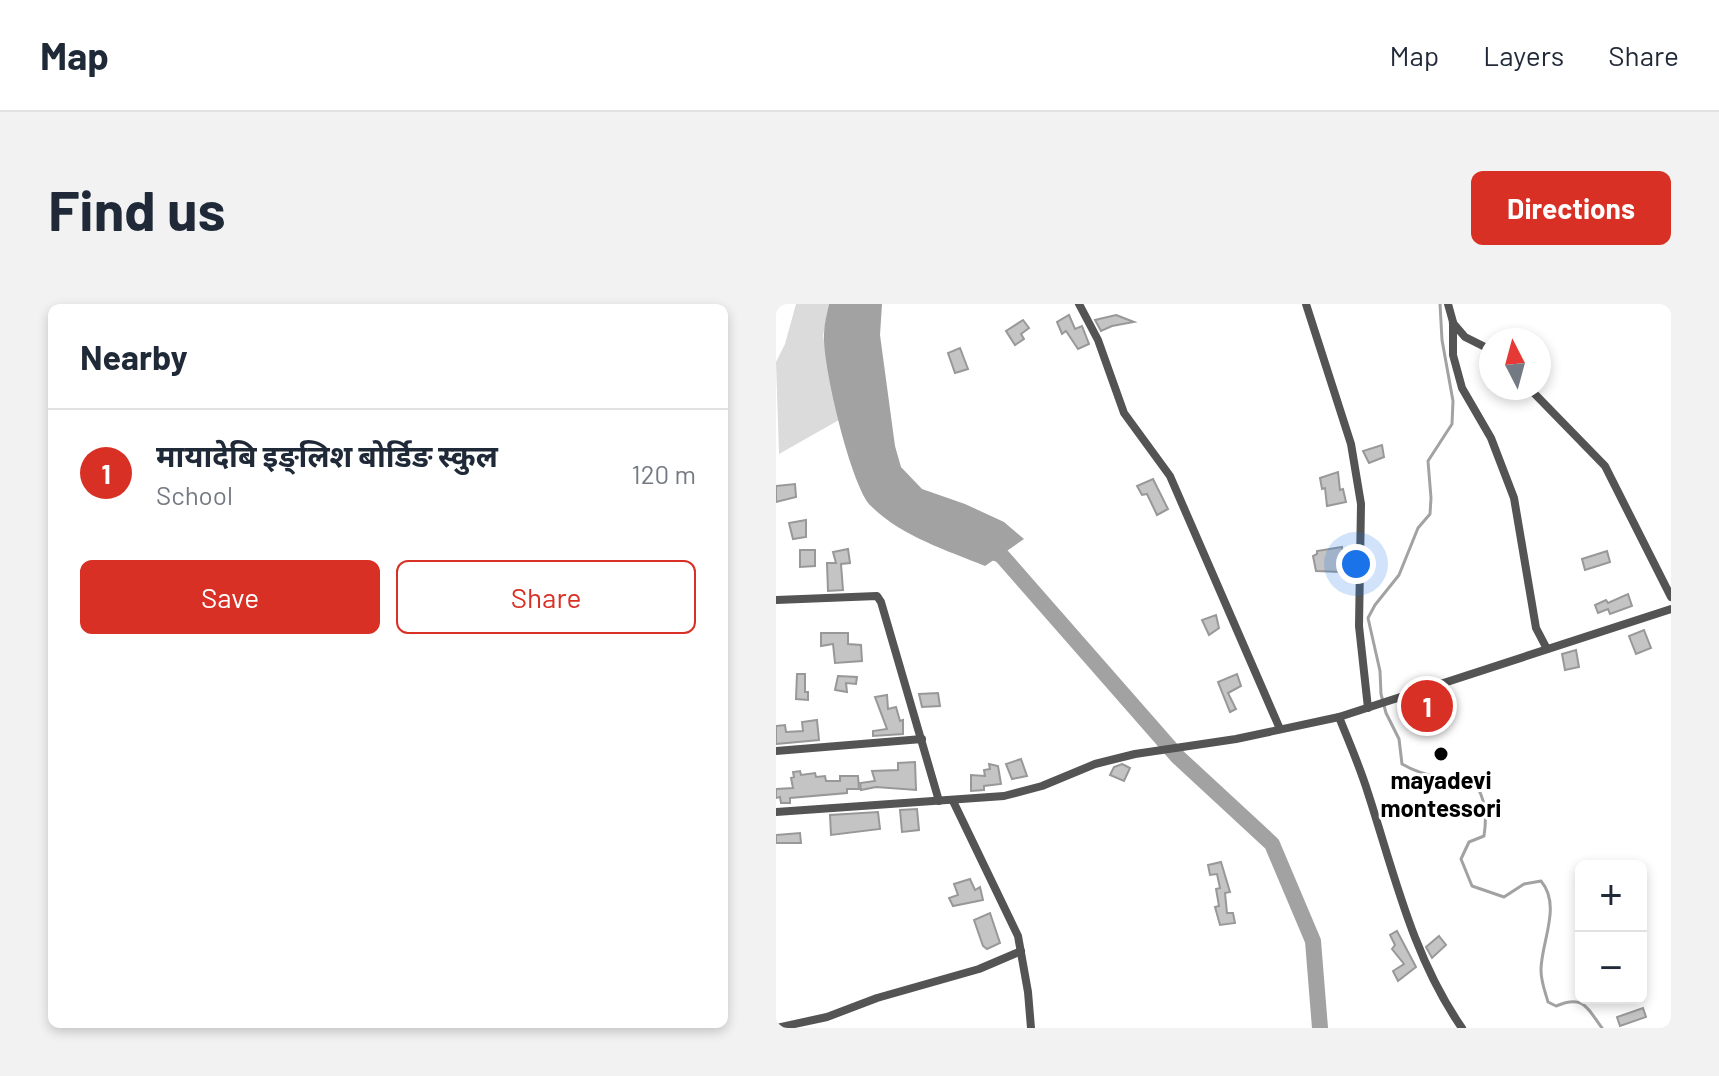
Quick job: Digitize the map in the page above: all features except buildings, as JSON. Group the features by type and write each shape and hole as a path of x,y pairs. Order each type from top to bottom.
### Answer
{"street":[{"path":"1079,304 1098,340 1124,413 1170,476 1280,729"},
{"path":"1306,304 1351,444 1361,504 1359,626 1372,706"},
{"path":"1448,304 1453,322 1453,355 1462,388 1491,438 1514,498 1536,628 1547,649"},
{"path":"1453,322 1465,337 1479,344"},
{"path":"1541,400 1605,466 1671,597"},
{"path":"776,600 877,596 939,801"},
{"path":"776,812 910,800 953,801 1016,793 1095,764 1145,752 1236,739 1339,717 1671,609"},
{"path":"1339,717 1368,792 1394,883 1441,998 1462,1028"},
{"path":"776,751 922,739"},
{"path":"953,801 1018,936 1031,1028"},
{"path":"776,1028 827,1017 877,998 979,969 1021,951"}],"shaded area":[{"path":"796,304 829,304 823,336 839,420 779,454 776,362 785,344"},
{"path":"829,304 882,304 880,335 895,446 901,467 922,489 1004,522 1024,539 985,566 910,534 871,506 855,475 833,396 824,334"}],"waterway":[{"path":"1440,304 1442,340 1453,401 1452,424 1428,461 1430,514 1418,528 1399,575 1368,618 1380,671 1381,694 1386,713 1399,739 1402,764 1438,776 1476,777 1474,782 1485,808 1484,836 1469,842 1461,859 1472,886 1504,897 1524,884 1541,881 1550,902 1541,970 1548,1002 1556,1006 1579,1002 1602,1028"},
{"path":"982,548 1001,555 1178,757 1272,844 1313,941 1320,1028"}],"place":[{"name":"मायादेबि इङ्लिश बोर्डिङ स्कुल","path":"1427,706"},
{"name":"mayadevi montessori","path":"1441,754"}]}
